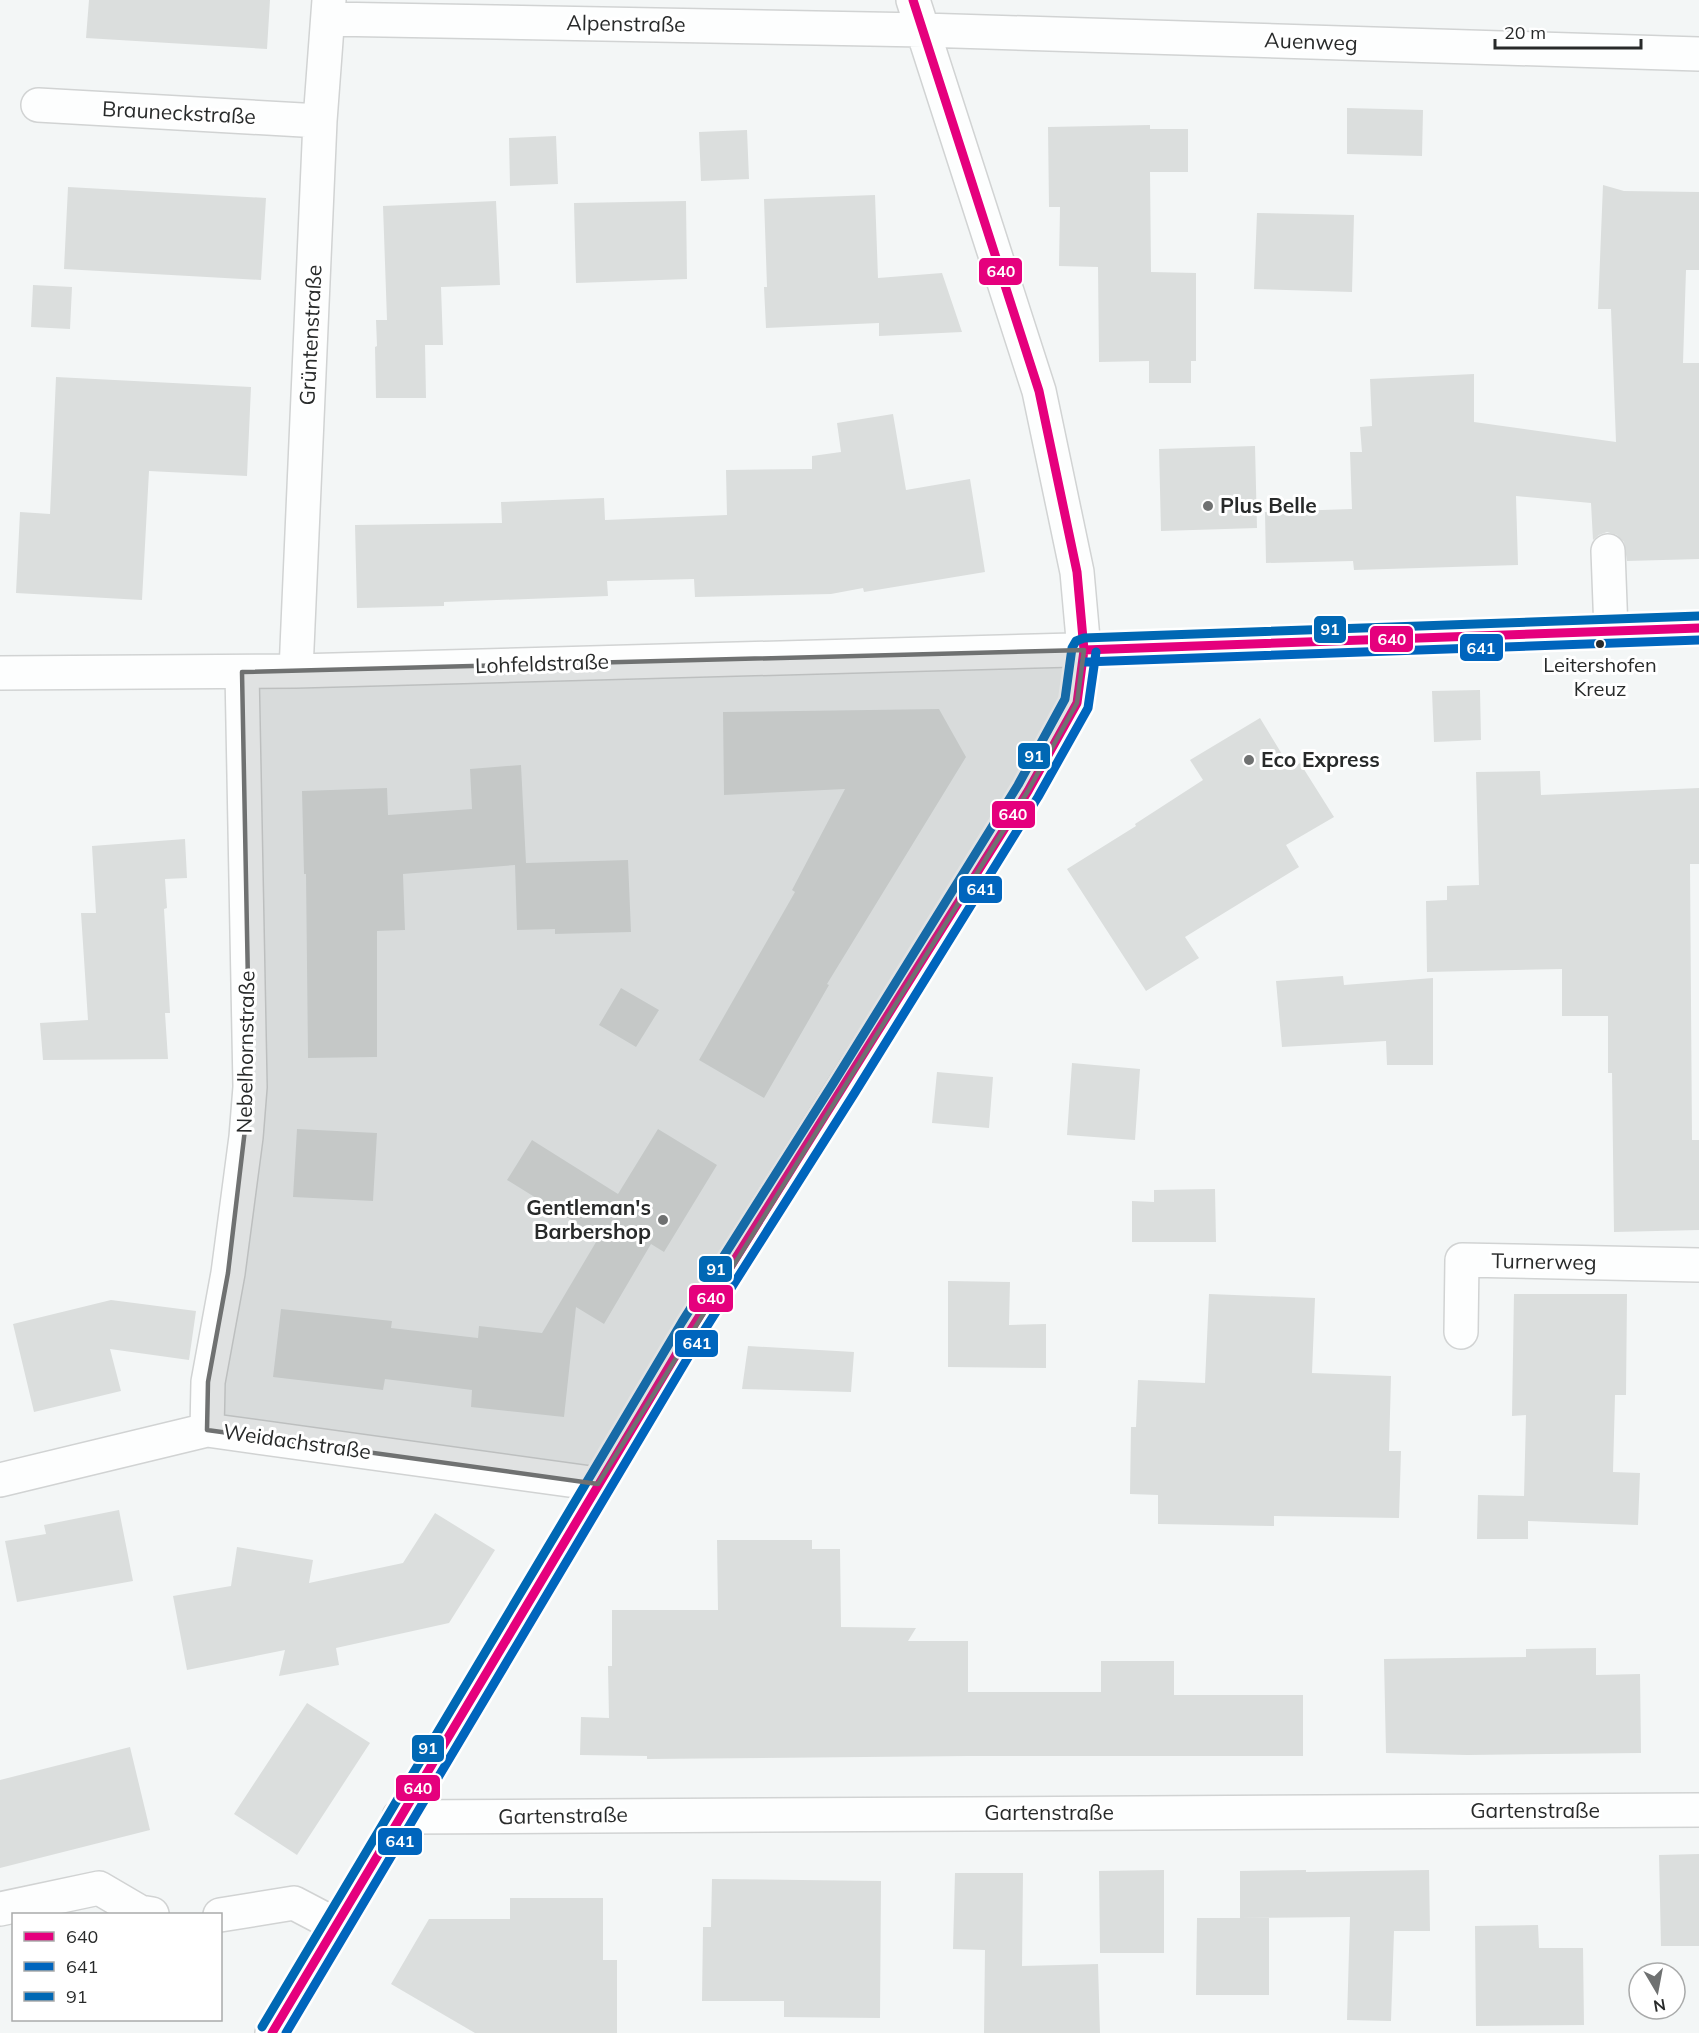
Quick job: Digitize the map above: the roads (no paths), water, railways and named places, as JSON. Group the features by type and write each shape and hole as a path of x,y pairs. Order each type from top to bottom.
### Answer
{"street":[{"name":"Alpenstraße","path":"329,9 918,15"},
{"name":"Grüntenstraße","path":"296,671 320,121 329,9"},
{"name":"Auenweg","path":"918,15 1699,54"},
{"path":"272,2033 692,1328 897,1004 1028,791 1077,703 1084,650 1077,572 1040,391 918,15"},
{"name":"Brauneckstraße","path":"38,105 320,121"},
{"path":"1608,551 1611,631"},
{"name":"Lohfeldstraße","path":"0,673 296,671 1084,650 1699,628"},
{"name":"Nebelhornstraße","path":"207,1430 208,1382 228,1273 246,1137 250,1087 242,672"},
{"name":"Turnerweg","path":"1461,1332 1462,1260 1699,1265"},
{"name":"Weidachstraße","path":"0,1480 207,1430 598,1484"},
{"name":"Gartenstraße","path":"399,1817 1699,1810"},
{"path":"0,1909 99,1888 140,1912 146,1913"},
{"path":"222,1915 294,1903 336,1925"}],"place":[{"name":"Plus Belle","path":"1208,506"},
{"name":"Leitershofen Kreuz","path":"1600,644"},
{"name":"Eco Express","path":"1249,760"},
{"name":"Gentleman's Barbershop","path":"663,1220"}]}
